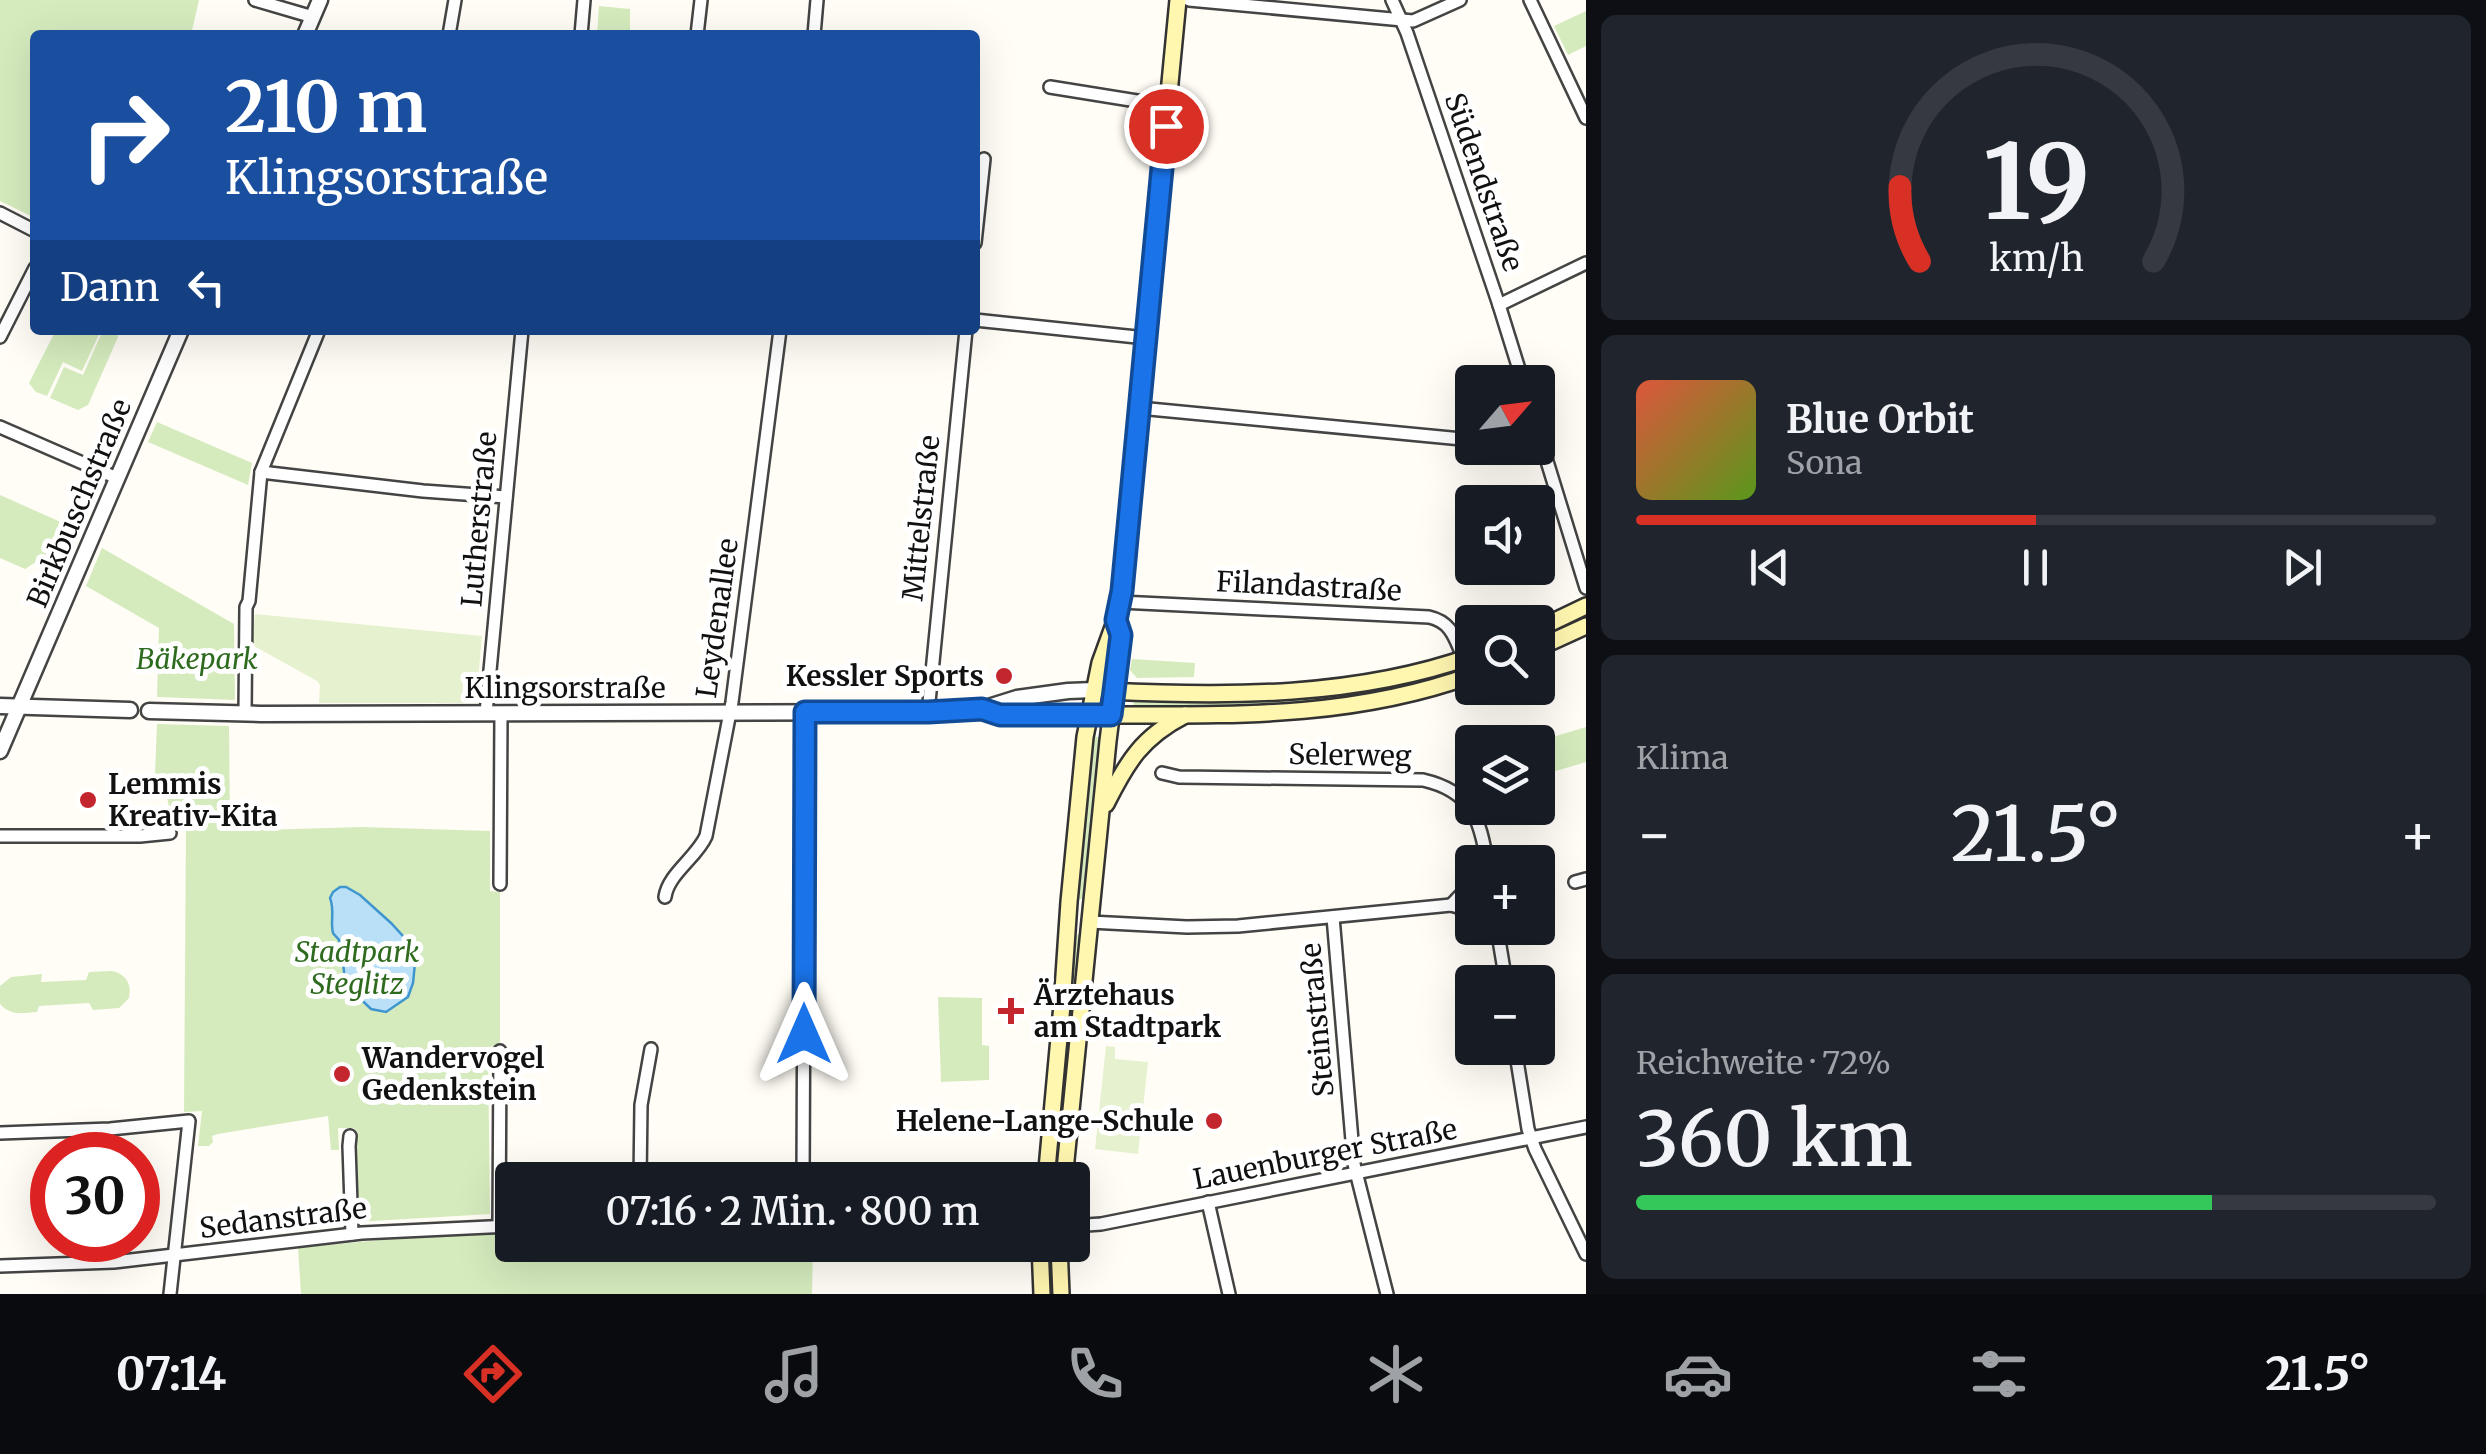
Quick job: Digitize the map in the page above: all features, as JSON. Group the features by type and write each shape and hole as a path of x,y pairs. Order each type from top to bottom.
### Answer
{"main road":[{"path":"1048,1162 1088,714 1120,602 1178,0"},
{"path":"1555,621 1586,606"},
{"path":"1066,1162 1121,635 1116,620"},
{"path":"1555,640 1586,626"},
{"path":"1094,690 1310,690 1377,682 1455,661"},
{"path":"1088,714 1311,711 1379,700 1455,681"},
{"path":"1100,816 1138,750 1150,737 1186,714"},
{"path":"1066,930 1090,926"},
{"path":"1041,1262 1042,1294"},
{"path":"1059,1262 1060,1294"}],"street":[{"path":"255,0 313,17"},
{"path":"307,30 320,0"},
{"path":"450,30 455,0"},
{"path":"581,30 584,0"},
{"path":"698,30 701,0"},
{"path":"814,30 817,0"},
{"path":"1190,0 1402,20 1418,20 1460,0"},
{"name":"Südendstraße","path":"1392,0 1518,365"},
{"path":"1530,0 1586,118"},
{"path":"1050,88 1168,106"},
{"path":"980,196 984,159"},
{"path":"0,213 30,228"},
{"path":"1499,305 1586,263"},
{"path":"0,337 30,278"},
{"path":"980,321 1146,338"},
{"name":"Birkbuschstraße","path":"0,751 179,335"},
{"path":"245,713 246,607 250,601 261,472 317,335"},
{"name":"Lutherstraße","path":"500,884 493,714 506,498 522,335"},
{"name":"Leydenallee","path":"666,897 668,885 706,836 730,713 779,335"},
{"name":"Mittelstraße","path":"928,712 966,335"},
{"path":"1139,408 1455,438"},
{"path":"0,426 118,478"},
{"path":"1547,465 1586,588"},
{"path":"261,472 506,498"},
{"name":"Filandastraße","path":"1120,602 1429,617 1448,626 1455,637"},
{"name":"Klingsorstraße","path":"148,711 928,712 982,709 1017,698 1094,690"},
{"path":"0,706 130,710"},
{"name":"Klingsorstraße","path":"982,709 1000,715 1088,714"},
{"path":"803,1162 805,712"},
{"name":"Selerweg","path":"1162,773 1179,778 1423,780 1442,785 1471,808 1484,845"},
{"path":"0,836 170,833"},
{"path":"1452,905 1455,902"},
{"path":"1090,926 1220,926 1455,906"},
{"name":"Steinstraße","path":"1333,917 1356,1172 1387,1294"},
{"path":"640,1162 640,1105 651,1048"},
{"path":"500,1052 504,1162"},
{"path":"1519,1065 1531,1138 1586,1254"},
{"path":"0,1133 110,1129 188,1121 170,1294"},
{"name":"Lauenburger Straße","path":"1090,1225 1586,1128"},
{"path":"350,1136 352,1234"},
{"path":"1208,1202 1229,1294"},
{"name":"Sedanstraße","path":"0,1266 105,1262 352,1234 495,1227"}],"green space":[{"path":"0,0 199,0 192,30 30,30 30,216 0,201"},
{"path":"599,6 630,9 630,30 597,30"},
{"path":"1586,11 1586,46 1568,55 1554,26"},
{"path":"53,335 99,335 82,371 63,362 47,396 36,392 29,383"},
{"path":"101,335 118,335 88,405 78,410 50,398 64,367 83,375"},
{"path":"157,422 252,463 248,485 148,442"},
{"path":"0,495 74,528 55,573 34,563 25,569 0,558"},
{"name":"Bäkepark","path":"102,548 234,624 235,700 157,697 159,628 86,586"},
{"path":"255,614 482,636 476,703 319,703 317,681 252,645"},
{"path":"1132,659 1195,663 1194,677 1137,678 1130,670"},
{"path":"1455,664 1455,672 1413,685 1325,702 1133,707 1134,702 1216,699"},
{"name":"Stadtpark Steglitz","path":"157,724 229,726 230,831 361,827 490,831 490,891 500,892 500,1046 488,1047 490,1214 356,1222 354,1146 358,1133 354,1128 338,1128 339,1150 331,1150 328,1116 218,1134 212,1136 209,1146 198,1146 202,1111 184,1112 186,827 176,815 171,815 162,776 155,775"},
{"path":"1586,727 1586,762 1555,771 1555,736"},
{"path":"1093,737 1100,737 1084,899 1077,899"},
{"path":"1075,934 1081,938 1059,1162 1055,1162"},
{"path":"112,971 124,977 130,988 129,998 119,1008 93,1010 89,1003 39,1006 37,1012 22,1013 0,1004 0,986 11,977 42,974 41,982 86,980 89,972"},
{"path":"938,997 982,998 982,1045 989,1046 989,1080 941,1082"},
{"path":"1106,1046 1115,1047 1115,1059 1148,1062 1138,1154 1095,1149"},
{"path":"495,1232 495,1262 813,1262 812,1294 301,1294 298,1248"}],"water":[{"path":"340,887 360,895 416,953 408,997 386,1012 371,1009 345,984 340,944 332,929 330,898"}],"place":[{"name":"Kessler Sports","path":"1004,676"},
{"name":"Lemmis Kreativ-Kita","path":"88,800"},
{"name":"Ärztehaus am Stadtpark","path":"1011,1011"},
{"name":"Wandervogel Gedenkstein","path":"342,1074"},
{"name":"Helene-Lange-Schule","path":"1214,1121"}],"route":[{"path":"804,1034 805,712 982,709 1000,715 1111,715 1121,635 1116,620 1122,591 1166,126"}]}
